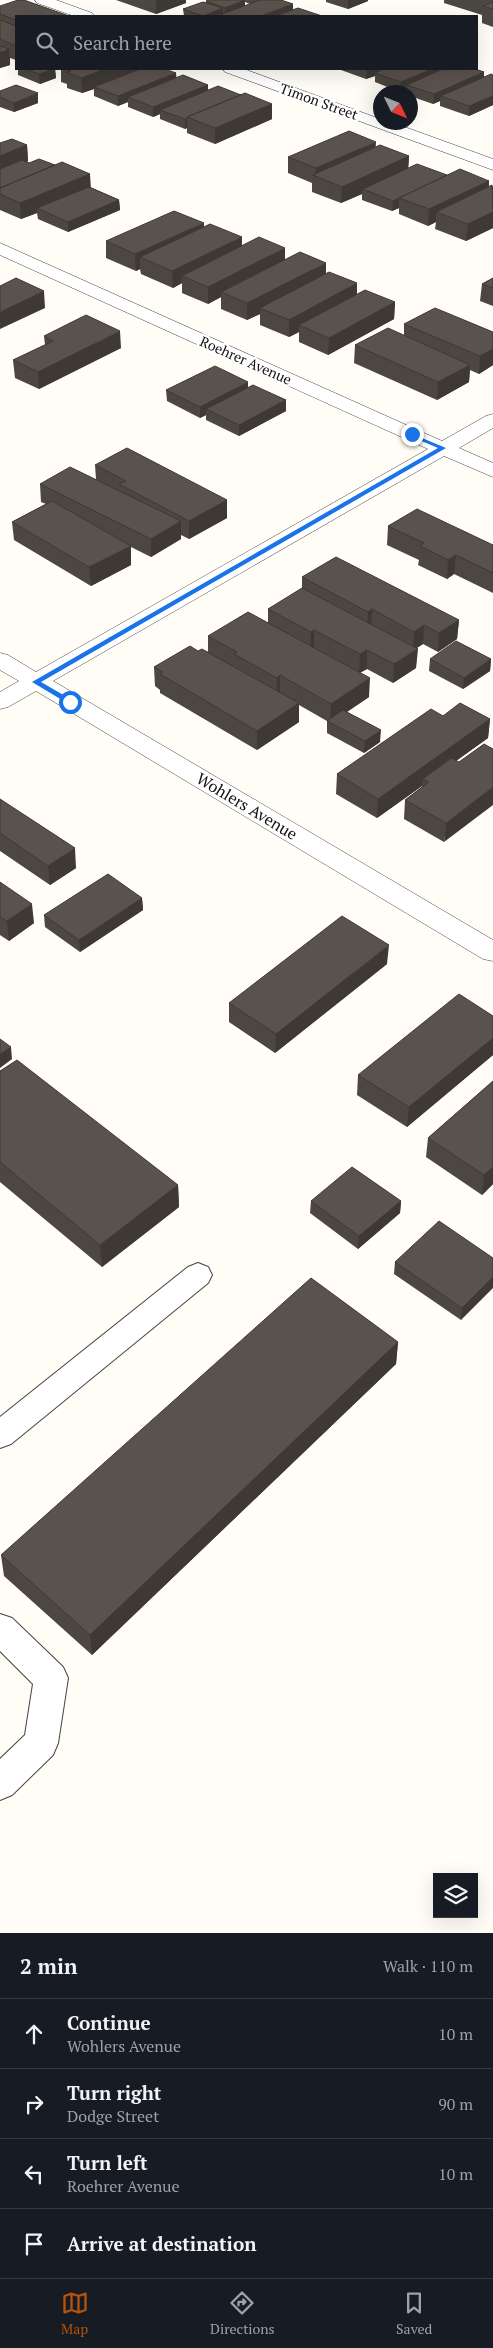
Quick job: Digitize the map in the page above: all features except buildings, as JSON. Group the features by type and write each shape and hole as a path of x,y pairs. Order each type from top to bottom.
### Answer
{"street":[{"path":"42,0 84,15"},
{"name":"Timon Street","path":"233,70 493,165"},
{"name":"Roehrer Avenue","path":"0,248 493,471"},
{"path":"0,702 493,420"},
{"name":"Wohlers Avenue","path":"0,660 493,952"}],"lane":[{"path":"0,1435 198,1275"},
{"path":"0,1629 51,1678 41,1743 0,1782"}],"route":[{"path":"70,702 36,682 443,448 412,434"}]}
